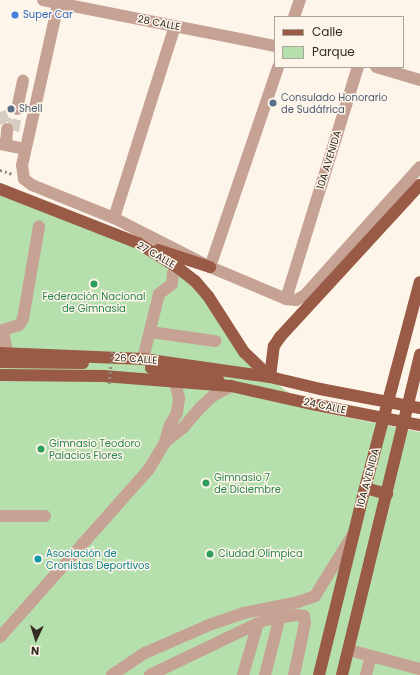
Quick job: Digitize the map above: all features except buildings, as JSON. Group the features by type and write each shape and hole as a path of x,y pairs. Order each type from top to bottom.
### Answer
{"main road":[{"path":"270,377 274,346 280,337 420,185"},
{"name":"27 CALLE","path":"0,189 138,243 178,267 195,281 208,296 244,352 270,377"},
{"path":"138,243 210,267"},
{"name":"10A AVENIDA","path":"319,675 365,488 420,282"},
{"path":"342,675 420,354"},
{"path":"2,356 103,363 201,374 231,386"},
{"name":"26 CALLE","path":"2,356 143,359 270,377"},
{"name":"26 CALLE","path":"0,375 103,376 231,386"},
{"name":"24 CALLE","path":"270,377 320,389 420,408"},
{"name":"24 CALLE","path":"231,386 316,405 420,425"},
{"path":"365,488 387,494"}],"street":[{"name":"28 CALLE","path":"43,0 274,46"},
{"path":"294,16 300,0"},
{"path":"10,130 6,145 25,149 59,2"},
{"path":"114,218 175,26"},
{"path":"210,267 278,68"},
{"name":"10A AVENIDA","path":"286,299 358,68"},
{"path":"379,68 420,80"},
{"path":"17,109 23,81"},
{"name":"27 CALLE","path":"25,149 22,165 24,179 32,186 114,218 210,267 286,299"},
{"path":"286,299 296,300 305,295 420,167"},
{"path":"2,356 2,330 19,326 24,319 39,226"},
{"path":"143,359 159,294 172,279"},
{"path":"150,332 215,341"},
{"path":"0,637 149,468 165,442 170,425 178,413 179,398 175,382"},
{"path":"165,442 183,428 200,408 213,396 231,386"},
{"path":"0,516 45,516"},
{"path":"112,675 145,653 209,625 244,613 271,606 298,602 315,596 353,535"},
{"path":"150,675 165,672 258,623 280,616 296,615 304,616 305,623 294,675"},
{"path":"265,675 280,616"},
{"path":"243,675 258,623"},
{"path":"349,650 420,669"},
{"path":"366,675 370,656"}],"path":[{"path":"109,384 112,350"}],"green space":[{"name":"Ciudad Olímpica","path":"0,195 131,246 162,263 188,281 212,309 257,370 315,411 420,432 420,675 0,675"}],"tunnel":[{"path":"13,131 17,109"},
{"path":"0,112 7,129"}],"place":[{"name":"Super Car","path":"15,15"},
{"name":"Consulado Honorario de Sudáfrica","path":"273,103"},
{"name":"Shell","path":"11,109"},
{"name":"Federación Nacional de Gimnasia","path":"94,284"},
{"name":"Gimnasio Teodoro Palacios Flores","path":"41,449"},
{"name":"Gimnasio 7 de Diciembre","path":"206,483"},
{"name":"Ciudad Olímpica","path":"210,554"},
{"name":"Asociación de Cronistas Deportivos","path":"38,559"}]}
